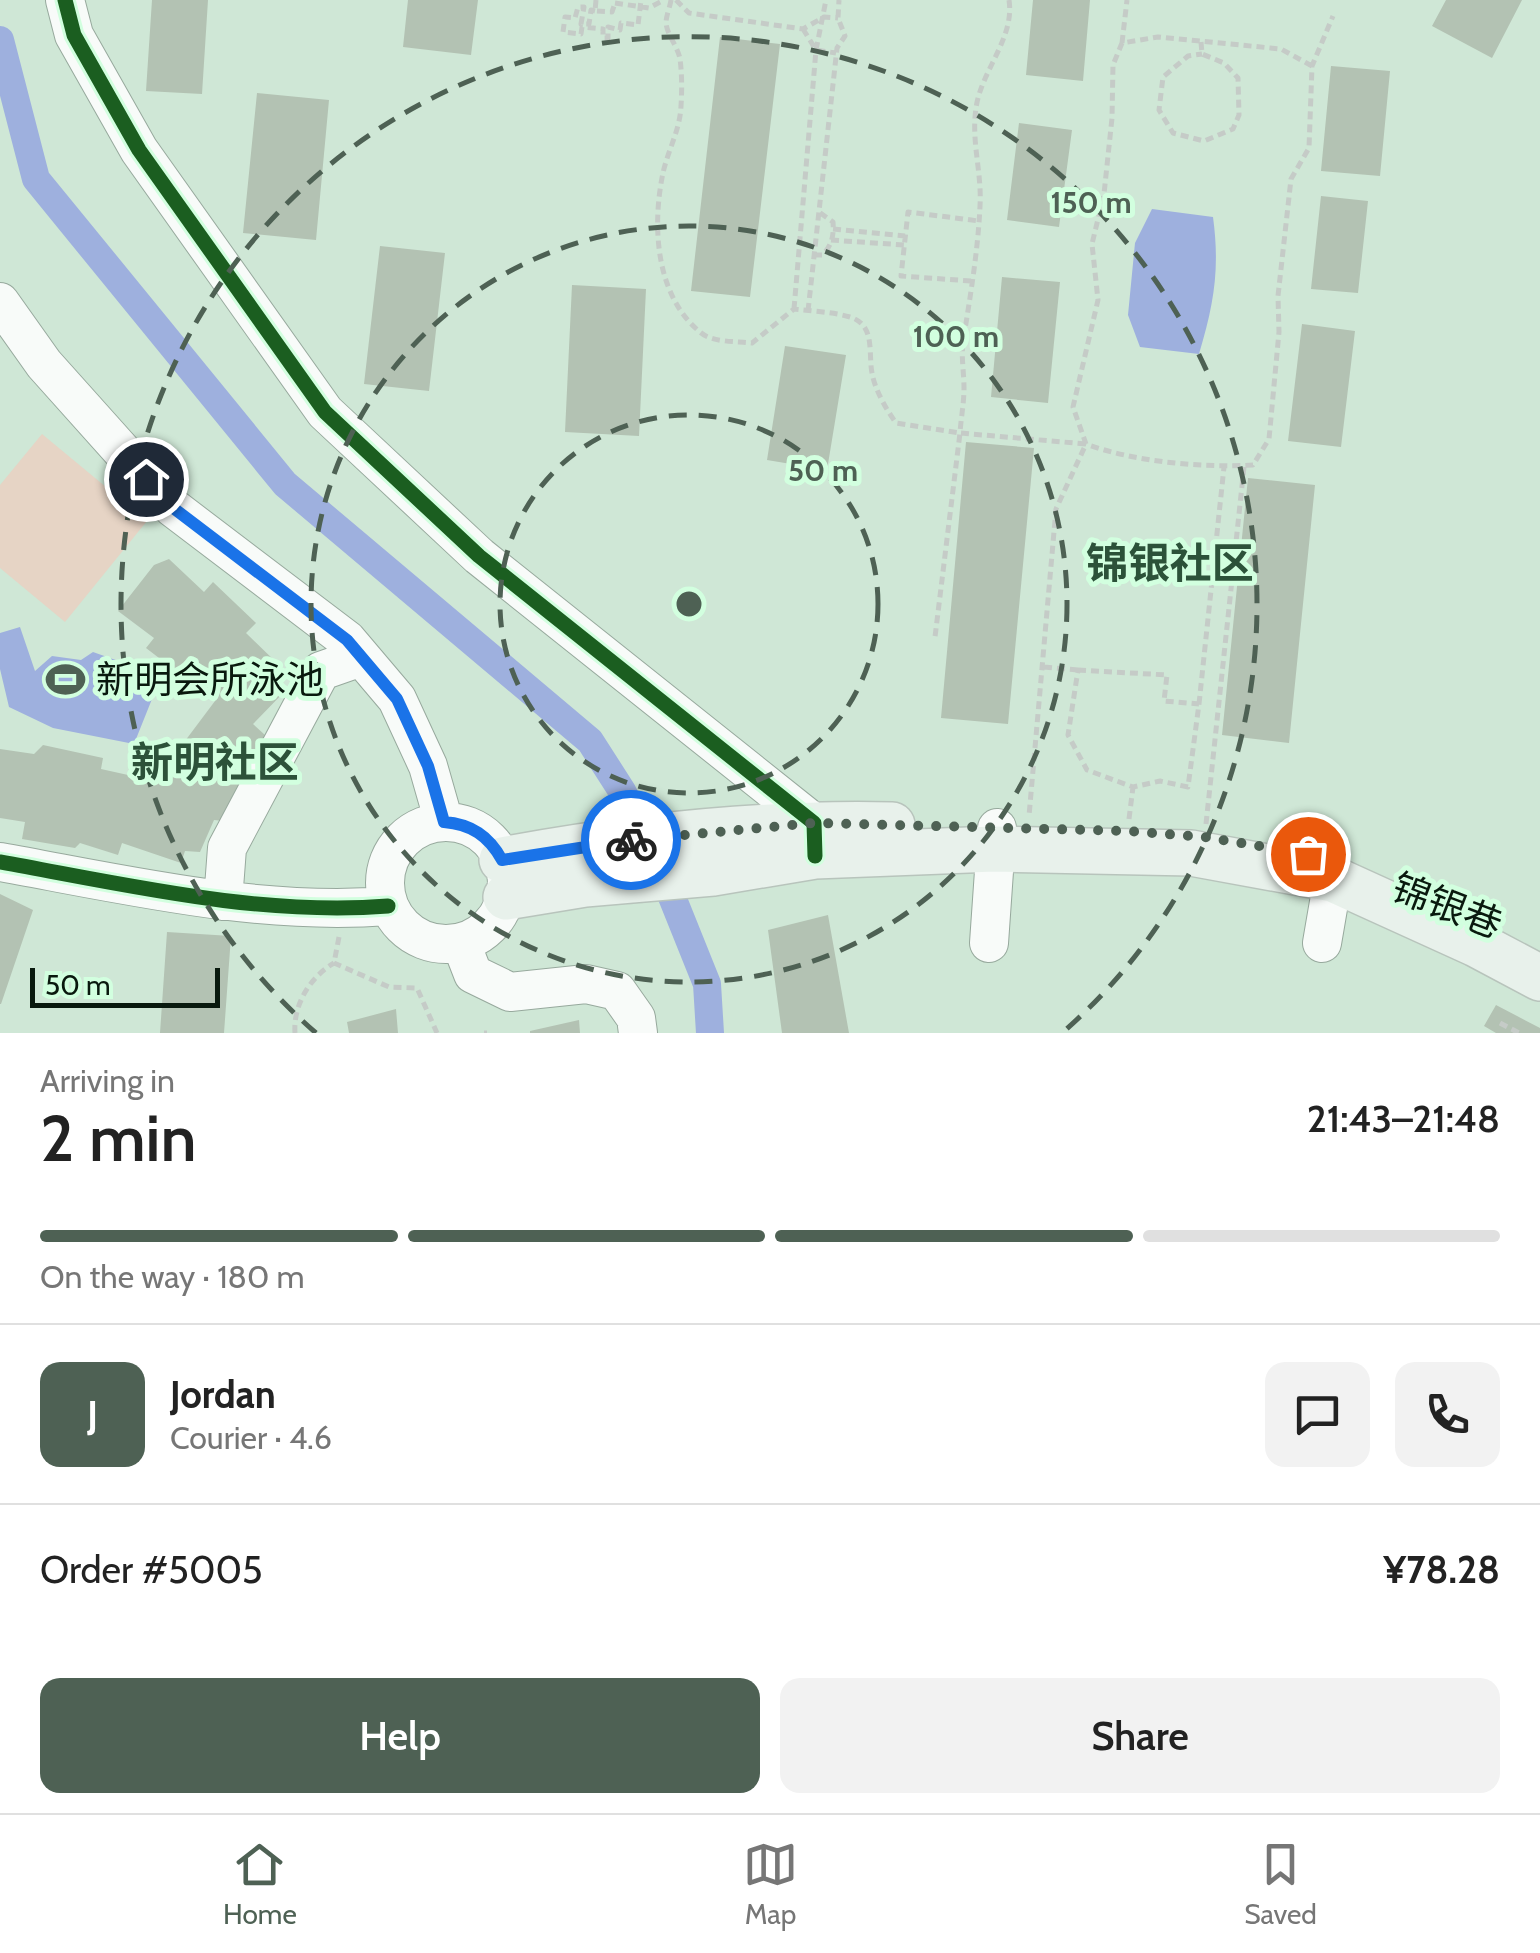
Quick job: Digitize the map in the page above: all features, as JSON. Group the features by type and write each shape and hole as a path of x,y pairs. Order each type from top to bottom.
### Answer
{"main road":[{"name":"锦银巷","path":"1006,835 1130,809 1204,837 1320,866 1490,919 1540,945"},
{"name":"锦银巷","path":"504,878 582,865 815,840 1006,835 1320,866 1540,978"}],"street":[{"path":"65,0 74,36 139,150 325,412 479,556 815,840"},
{"path":"0,302 44,364 172,507 347,640 397,699 428,766 444,822"},
{"path":"223,901 227,848 321,671 361,657"},
{"path":"444,822 468,826 483,834 504,878 488,929 462,943 444,945 410,934 388,906 384,886 386,867 394,849 408,834 425,825 444,822"},
{"path":"989,942 1006,835"},
{"path":"0,862 223,901 344,909 388,906"},
{"path":"1320,866 1322,943"},
{"path":"462,943 474,974 510,992 586,984 617,991 636,1018 638,1033"}],"path":[{"path":"574,0 575,18 565,17 563,32 581,34 582,28 602,29"},
{"path":"594,0 594,11"},
{"path":"576,11 578,7 584,8 581,24 589,24 591,10 612,12 615,2 649,8 670,0"},
{"path":"670,0 689,13 803,29 824,17 838,18"},
{"path":"670,0 666,24 680,54 681,110 680,125 663,174 658,218 665,278 674,301 701,334 752,343 794,309 816,50 826,0"},
{"path":"808,311 836,53 846,36 838,18 840,0"},
{"path":"934,637 960,433 964,392 962,346 979,221 980,172 972,141 976,104 986,71 1002,41 1011,11 1009,0"},
{"path":"1006,835 1044,667 1056,508 1086,444 1072,407 1098,300 1092,244 1104,194 1113,64 1122,43 1127,0"},
{"path":"604,11 603,38 608,38 608,27 620,30 620,23 638,25 641,4"},
{"path":"794,309 854,318 867,330 872,372 896,423 1086,444 1110,453 1224,466 1253,465 1269,439 1291,179 1309,148 1312,66 1332,16"},
{"path":"803,29 816,50 836,53"},
{"path":"1122,43 1158,37 1281,49 1312,66"},
{"path":"1201,42 1202,54"},
{"path":"1202,54 1224,63 1238,78 1238,116 1233,129 1204,141 1173,133 1160,110 1163,78 1188,56 1202,54"},
{"path":"814,255 822,255 830,248 833,229 832,222 818,212"},
{"path":"970,281 901,276 908,212 979,221"},
{"path":"833,229 906,236"},
{"path":"869,243 870,232"},
{"path":"831,240 904,246"},
{"path":"1078,670 1068,735 1087,770 1130,809 1160,781 1188,787 1224,466"},
{"path":"1204,837 1244,466"},
{"path":"1044,667 1167,675 1164,701 1199,704"},
{"path":"296,1033 294,1015 318,973 334,963 344,909"},
{"path":"334,963 388,987 417,988 437,1033"},
{"path":"1500,1023 1519,1033"}],"shaded area":[{"path":"42,434 147,521 65,622 0,568 0,485"}],"water":[{"path":"1152,209 1213,217 1214,286 1199,354 1140,347 1128,315 1135,243"},
{"name":"新明会所泳池","path":"20,627 35,671 52,656 81,660 93,652 124,663 133,687 152,699 134,744 53,728 9,707 0,669 0,633"}],"building":[{"path":"152,0 208,0 202,94 146,91"},
{"path":"408,0 478,0 471,55 403,47"},
{"path":"1033,0 1090,0 1083,81 1026,75"},
{"path":"1446,0 1522,0 1492,58 1432,26"},
{"path":"720,37 780,44 750,297 691,291"},
{"path":"1331,66 1390,71 1380,176 1321,171"},
{"path":"257,93 329,100 316,240 243,233"},
{"path":"1019,123 1072,130 1059,227 1007,220"},
{"path":"1321,196 1368,201 1358,293 1311,289"},
{"path":"380,246 445,253 429,391 364,384"},
{"path":"1002,277 1060,282 1048,403 991,397"},
{"path":"572,285 646,289 639,436 565,432"},
{"path":"1302,324 1355,331 1341,447 1288,441"},
{"path":"785,346 846,355 827,470 767,460"},
{"path":"966,442 1034,448 1008,724 941,718"},
{"path":"1248,478 1315,485 1289,743 1222,735"},
{"path":"169,559 204,592 213,582 256,623 246,633 278,664 270,672 288,688 253,724 265,735 224,821 214,820 200,852 185,851 181,863 122,843 118,855 80,843 75,848 22,839 25,822 0,818 0,749 34,754 43,745 103,758 101,769 155,781 215,701 146,648 154,638 118,611 154,565"},
{"path":"0,894 33,910 1,1004 0,1004"},
{"path":"828,915 849,1033 782,1033 768,930"},
{"path":"167,932 231,936 224,1033 160,1033"},
{"path":"1496,1005 1540,1028 1540,1033 1496,1033 1484,1026"},
{"path":"396,1009 398,1033 349,1033 347,1022"},
{"path":"579,1020 580,1033 530,1033 530,1031"}],"waterway":[{"path":"0,40 36,179 285,484 590,741 654,852 707,984 710,1033"}],"cycle path":[{"path":"65,0 74,35 139,150 325,412 479,556 814,823 815,856"},
{"path":"0,862 242,903 339,908 388,906"}],"way so far":[{"path":"631,840 814,823 1127,831 1204,837 1308,854"}],"place":[{"name":"新明会所泳池","path":"66,680"}],"district":[{"name":"锦银社区","path":"1170,563"},
{"name":"新明社区","path":"215,762"}],"route":[{"path":"146,479 172,507 347,640 397,699 428,766 444,822 456,822 483,834 502,860 631,840"}]}
